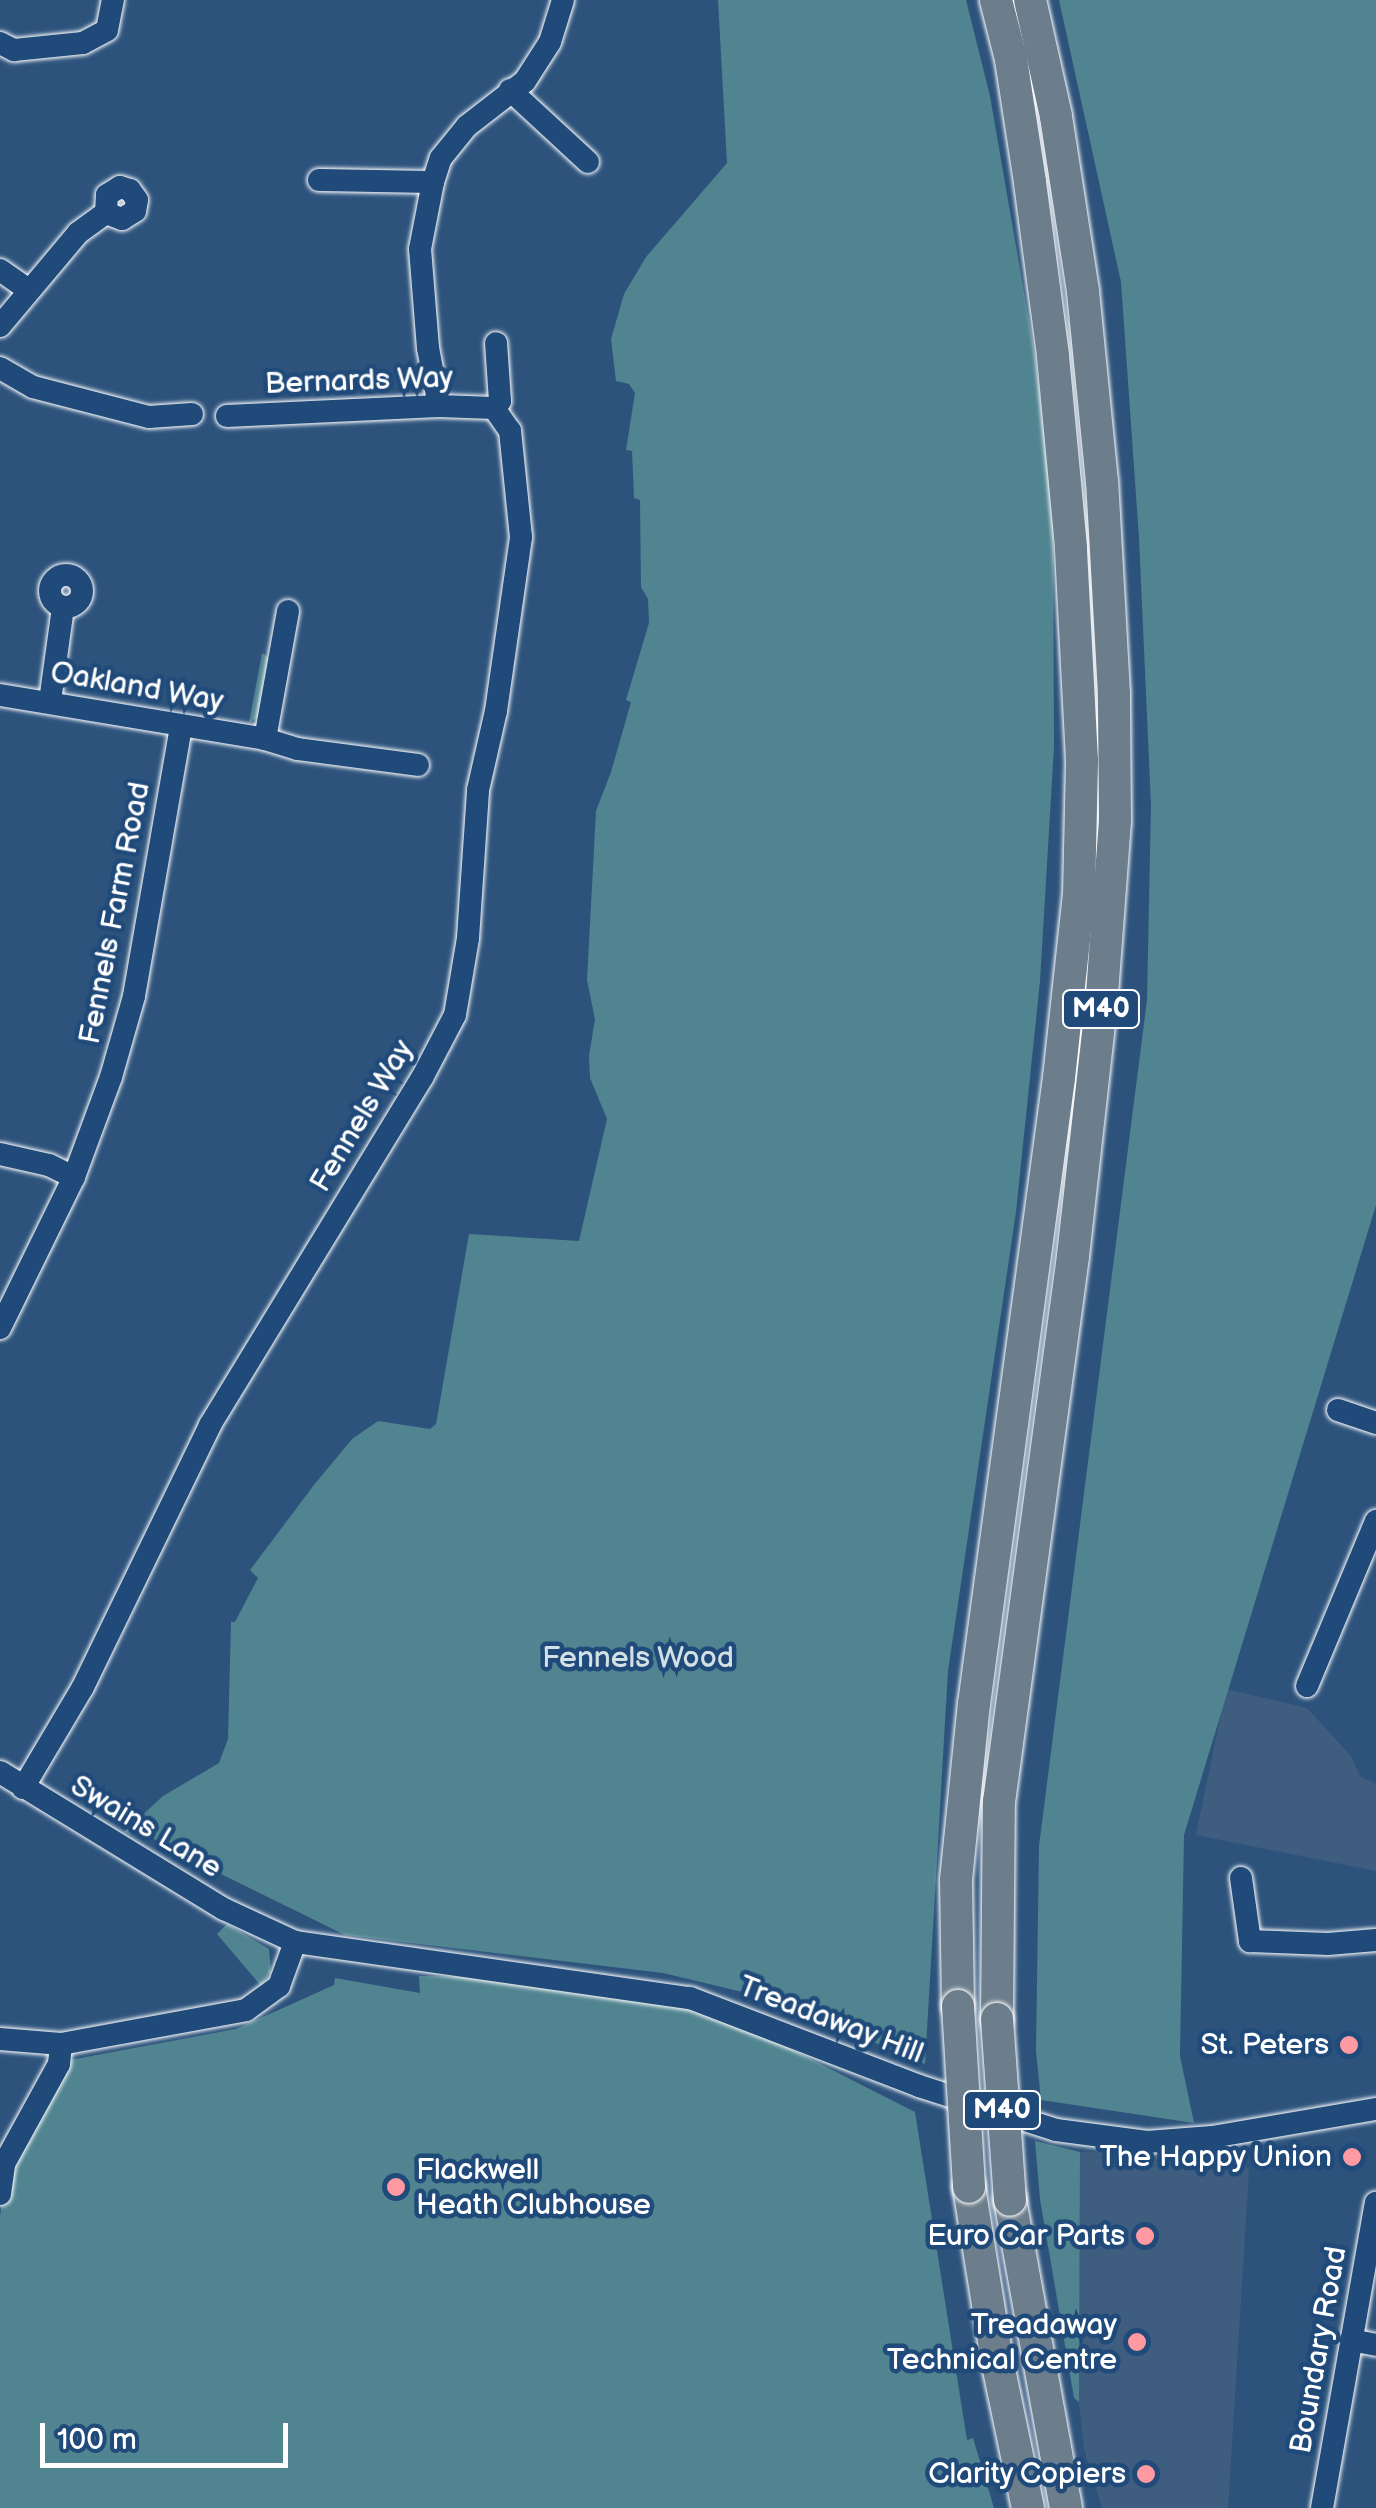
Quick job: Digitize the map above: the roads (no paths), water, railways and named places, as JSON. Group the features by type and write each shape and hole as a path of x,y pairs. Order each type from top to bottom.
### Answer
{"highway":[{"name":"M40","path":"996,0 1011,59 1028,164 1053,355 1071,547 1082,760 1079,895 1059,1078 974,1704 956,1880 958,2006 970,2187 997,2360 1028,2508"},
{"name":"M40","path":"1030,0 1056,116 1085,310 1106,540 1114,694 1114,821 1101,1007 1073,1256 999,1802 997,2018 1010,2200 1066,2508"}],"street":[{"path":"0,43 14,50 83,43 107,30 112,0"},
{"path":"439,406 428,348 420,249 433,182 441,158 467,126 526,81 550,42 563,0"},
{"path":"510,90 588,162"},
{"path":"319,180 433,182"},
{"path":"0,326 78,233 106,213"},
{"path":"0,270 29,290"},
{"path":"494,408 500,402 496,343"},
{"path":"0,368 33,386 149,417 192,414"},
{"name":"Bernards Way","path":"227,416 439,406 494,408"},
{"name":"Fennels Way","path":"23,1788 84,1687 210,1425 422,1078 455,1014 468,938 478,790 496,711 522,536 510,431 494,408"},
{"path":"50,701 63,607"},
{"path":"264,739 288,611"},
{"name":"Oakland Way","path":"0,695 264,739 298,749 418,765"},
{"name":"Fennels Farm Road","path":"0,1328 74,1177 111,1078 134,996 181,726"},
{"path":"0,1154 49,1165 74,1177"},
{"path":"1338,1410 1376,1424"},
{"path":"1306,1686 1376,1520"},
{"name":"Swains Lane","path":"0,1772 263,1930"},
{"path":"1240,1878 1250,1941 1376,1940"},
{"name":"Treadaway Hill","path":"263,1930 295,1942 690,1998 919,2086 1056,2130 1147,2142 1212,2137 1376,2110"},
{"path":"0,2039 61,2044 246,2010 279,1986 295,1942"},
{"path":"0,2194 4,2164 59,2064 61,2044"},
{"name":"Boundary Road","path":"1322,2508 1376,2203"},
{"path":"1350,2340 1376,2345"}],"place":[{"name":"St. Peters","path":"1349,2045"},
{"name":"The Happy Union","path":"1352,2157"},
{"name":"Flackwell Heath Clubhouse","path":"396,2187"},
{"name":"Euro Car Parts","path":"1145,2236"},
{"name":"Treadaway Technical Centre","path":"1137,2342"},
{"name":"Clarity Copiers","path":"1146,2474"}],"park label":[{"name":"Fennels Wood","path":"638,1658"}]}
